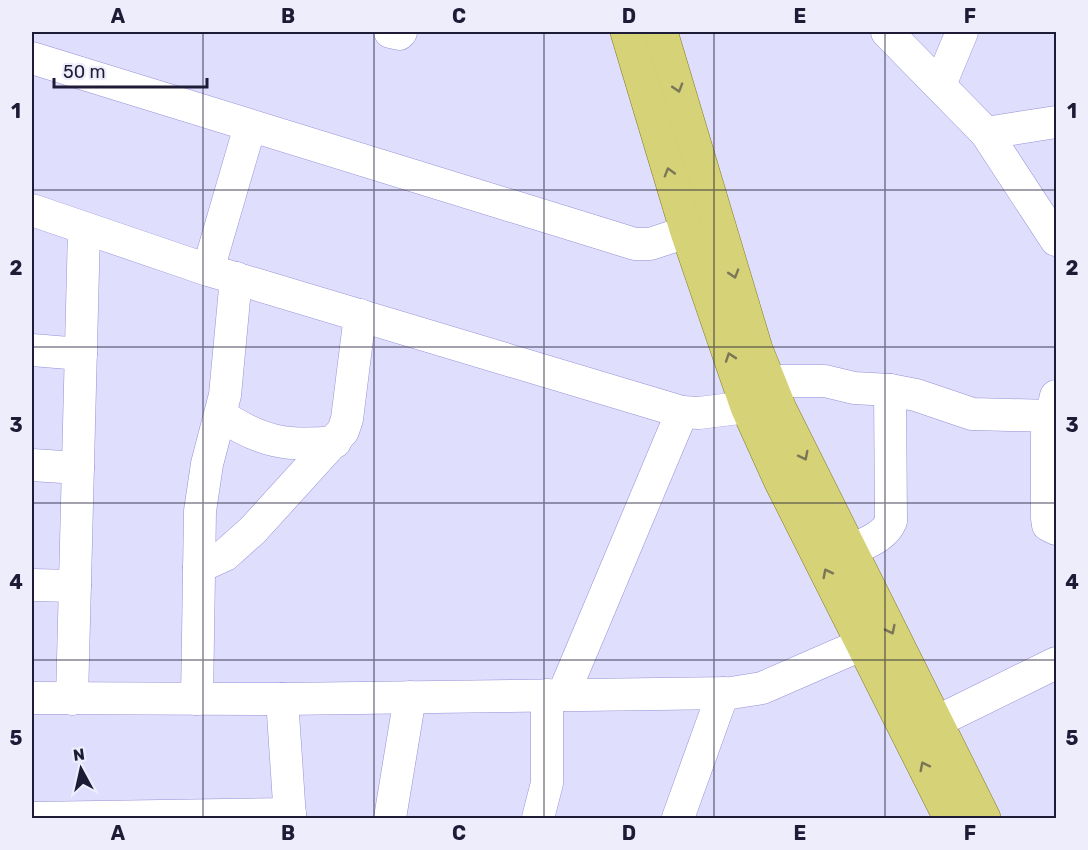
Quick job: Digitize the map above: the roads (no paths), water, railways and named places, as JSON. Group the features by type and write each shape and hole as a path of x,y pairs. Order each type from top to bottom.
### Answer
{"main road":[{"path":"627,32 687,232 747,407 780,480 950,819"},
{"path":"661,32 756,349 769,381 984,819"}],"street":[{"path":"390,32 401,32"},
{"path":"887,32 986,133 1056,240"},
{"path":"940,85 962,32"},
{"path":"32,58 635,244 650,244 687,232"},
{"path":"986,133 1056,122"},
{"path":"197,699 200,511 204,482 225,395 222,274 250,126"},
{"path":"32,210 84,230 222,274 682,412 699,413 747,407"},
{"path":"72,699 84,230"},
{"path":"199,567 225,555 253,530 335,442 347,419 360,315"},
{"path":"32,350 81,354"},
{"path":"769,381 825,381 854,388 890,390 916,395 972,414 1054,406 1047,434 1047,518 1048,525 1056,529"},
{"path":"851,550 880,535 888,529 891,522 890,390"},
{"path":"538,819 546,783 555,695 682,412"},
{"path":"221,415 241,429 281,443 335,442"},
{"path":"32,465 78,468"},
{"path":"32,585 75,586"},
{"path":"32,698 282,699 723,693 762,688 863,644"},
{"path":"936,722 1056,663"},
{"path":"678,819 723,693"},
{"path":"390,819 410,697"},
{"path":"32,818 290,816 282,699"}]}
